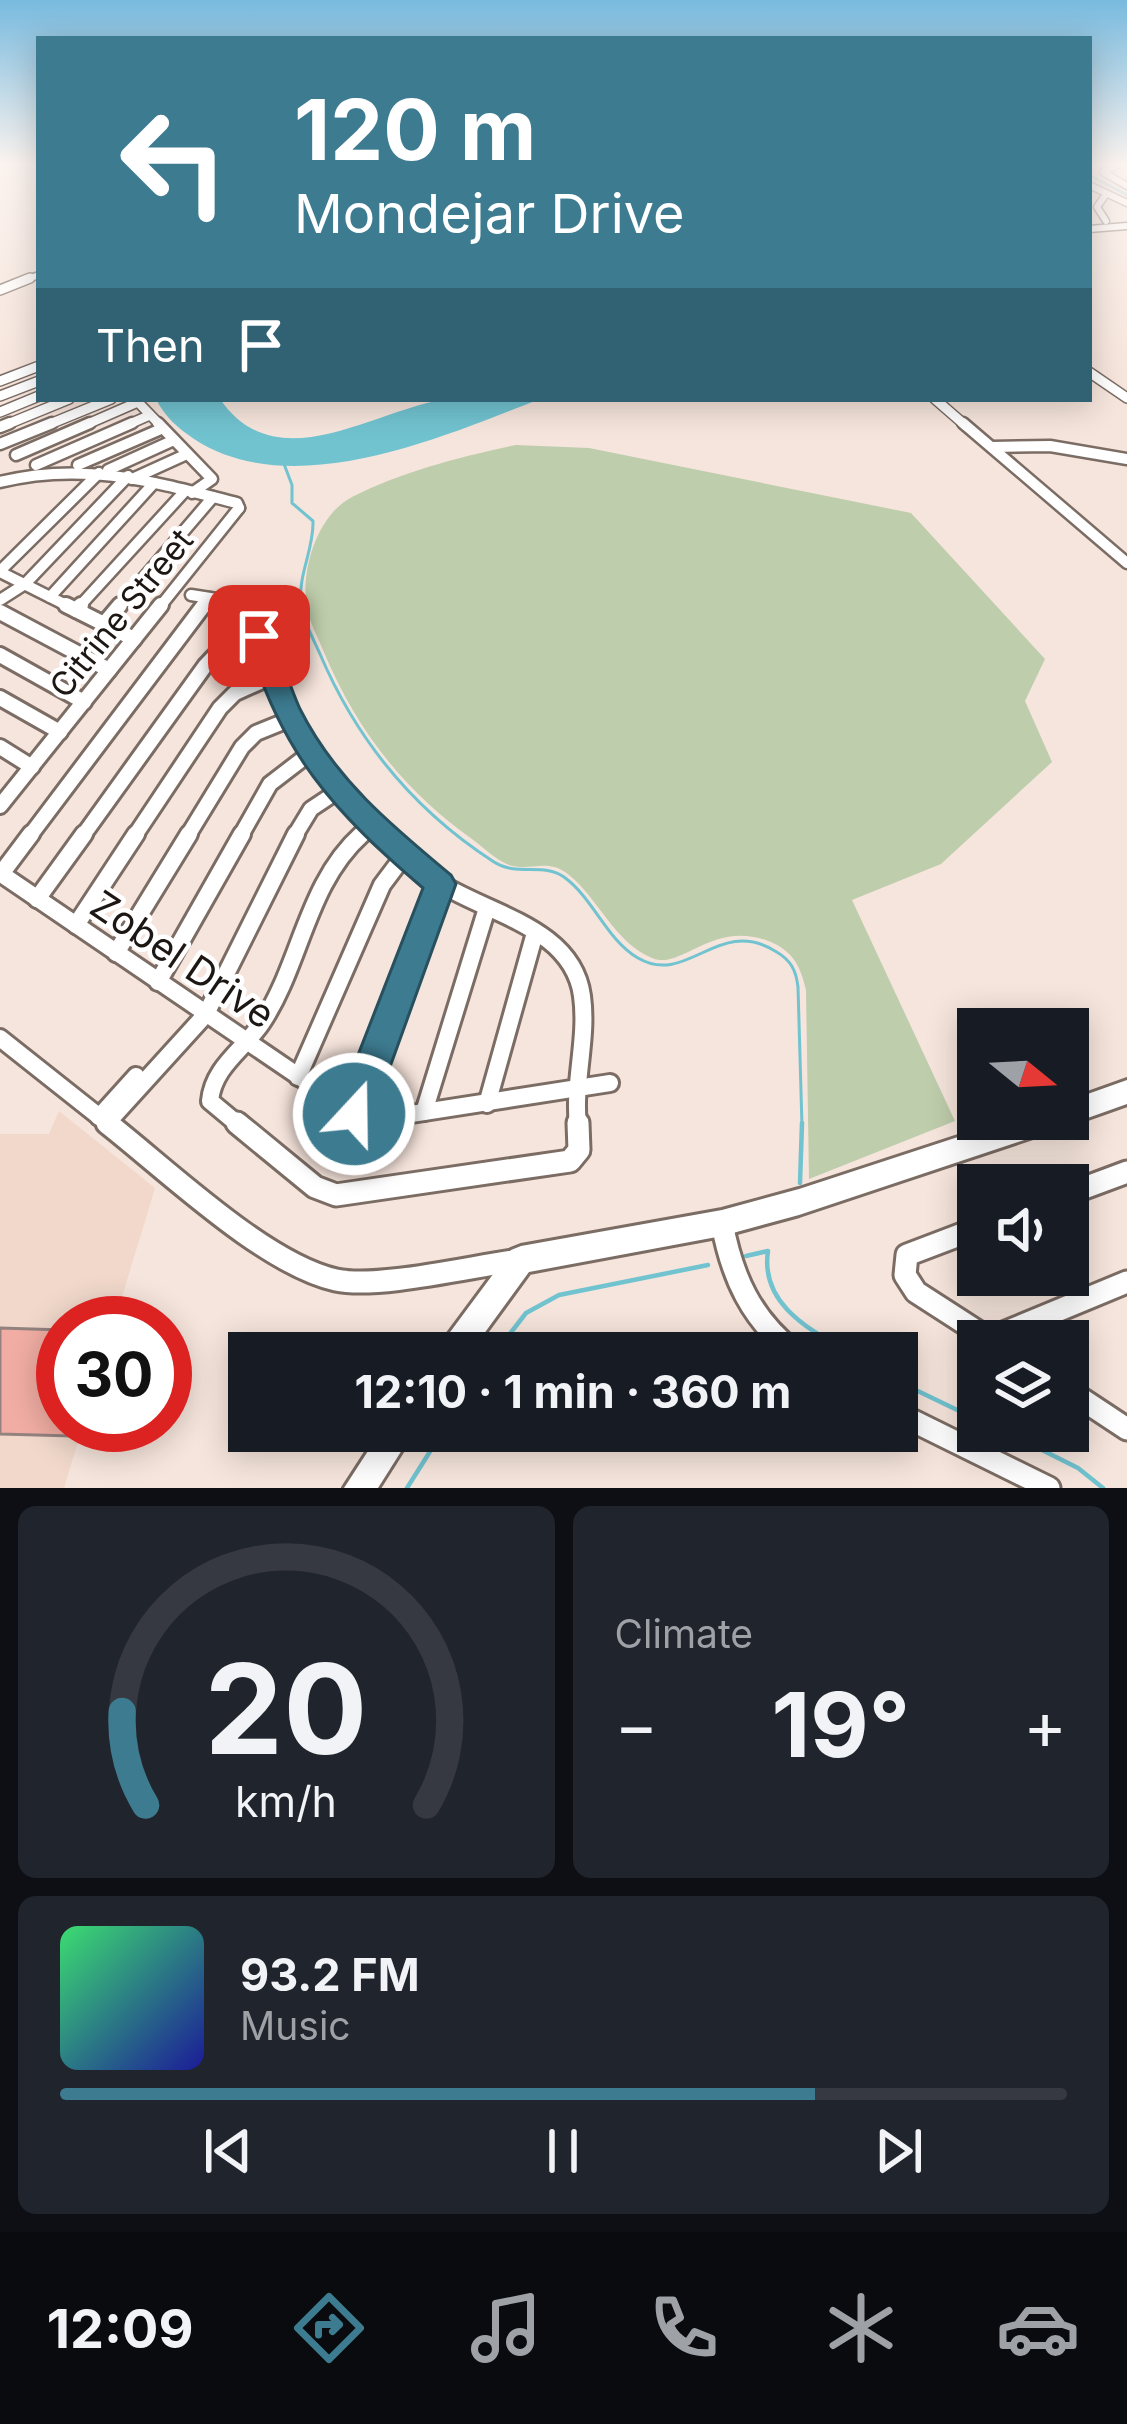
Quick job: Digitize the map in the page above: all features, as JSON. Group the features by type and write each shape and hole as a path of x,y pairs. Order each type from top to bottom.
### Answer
{"main road":[{"path":"1089,1106 1127,1092"},
{"path":"468,1332 521,1260 722,1223 992,1140"},
{"path":"360,1488 385,1452"}],"street":[{"path":"0,290 36,276"},
{"path":"0,381 36,367"},
{"path":"1092,370 1127,395"},
{"path":"0,396 36,382"},
{"path":"0,412 36,397"},
{"path":"0,428 62,402"},
{"path":"0,446 104,402"},
{"path":"16,455 132,402"},
{"path":"76,610 186,494 212,481 138,402"},
{"path":"939,402 1127,563"},
{"path":"2,480 150,415"},
{"path":"73,467 160,429"},
{"path":"134,640 0,571 103,472 174,440"},
{"path":"0,446 40,466 103,472 212,500 104,624"},
{"path":"992,446 1050,446 1127,459"},
{"path":"0,600 25,584 129,479 187,454"},
{"path":"50,597 156,486 197,468"},
{"path":"2,480 48,472 103,472"},
{"name":"Citrine Street","path":"1,804 239,508 212,500"},
{"path":"191,596 282,609"},
{"path":"0,874 209,598"},
{"path":"258,605 259,636 271,677 308,754 338,791 403,856 440,884 535,933 565,954 580,982 585,1017 575,1089 579,1150 570,1161 336,1196 315,1187 210,1101 215,1078 264,1020 344,851 371,826"},
{"path":"0,612 109,670"},
{"path":"37,899 205,667 223,647 259,636"},
{"path":"0,655 84,702"},
{"path":"76,926 220,708 235,693 271,677"},
{"path":"0,698 60,732"},
{"path":"116,953 242,747 256,733 292,718"},
{"path":"0,747 32,767"},
{"path":"158,982 269,784 308,754"},
{"path":"103,1120 204,1009 301,824 311,809 338,791"},
{"path":"298,1078 382,885 403,856"},
{"name":"Zobel Drive","path":"0,874 354,1114"},
{"path":"440,884 354,1114 372,1118 424,1112 610,1083"},
{"path":"424,1112 487,908"},
{"path":"487,1104 535,933"},
{"path":"0,1038 254,1238 317,1274 337,1280 380,1280 521,1260"},
{"path":"1089,1186 1127,1172"},
{"path":"722,1223 741,1294 771,1332"},
{"path":"957,1236 907,1255 905,1275 916,1292 960,1320"},
{"path":"1038,1320 1127,1282"},
{"path":"1089,1399 1117,1410 1127,1429"},
{"path":"918,1423 1049,1488"}],"shaded area":[{"path":"59,1111 155,1188 122,1296 36,1296 36,1452 75,1452 64,1488 0,1488 0,1134 49,1134"}],"green space":[{"path":"516,445 589,448 911,513 1045,659 1025,701 1052,762 941,864 852,900 955,1121 809,1179 806,990 791,956 771,942 732,936 675,958 652,958 628,942 561,870 509,865 447,820 403,778 366,731 336,679 308,614 306,578 321,530 340,505 372,488 433,466"}],"water":[{"path":"158,402 223,402 243,423 269,435 297,438 433,402 532,402 412,446 320,465 275,465 233,457 194,439"}],"building":[{"path":"0,1328 36,1329 36,1435 0,1434"}],"waterway":[{"path":"284,464 292,485 292,503 313,521 301,592 306,623 352,716 391,772 439,820 494,862 564,877 638,958 656,965 672,964 736,941 755,942 785,958 798,987 802,1124"},
{"path":"800,1183 802,1124"},
{"path":"746,1256 768,1251 768,1270 780,1300 816,1332"},
{"path":"511,1332 526,1313 559,1295 708,1265"},
{"path":"918,1391 957,1410"},
{"path":"407,1488 430,1452"},
{"path":"1046,1452 1103,1488"}],"route":[{"path":"259,636 271,677 308,754 371,826 440,884 354,1114"}]}
